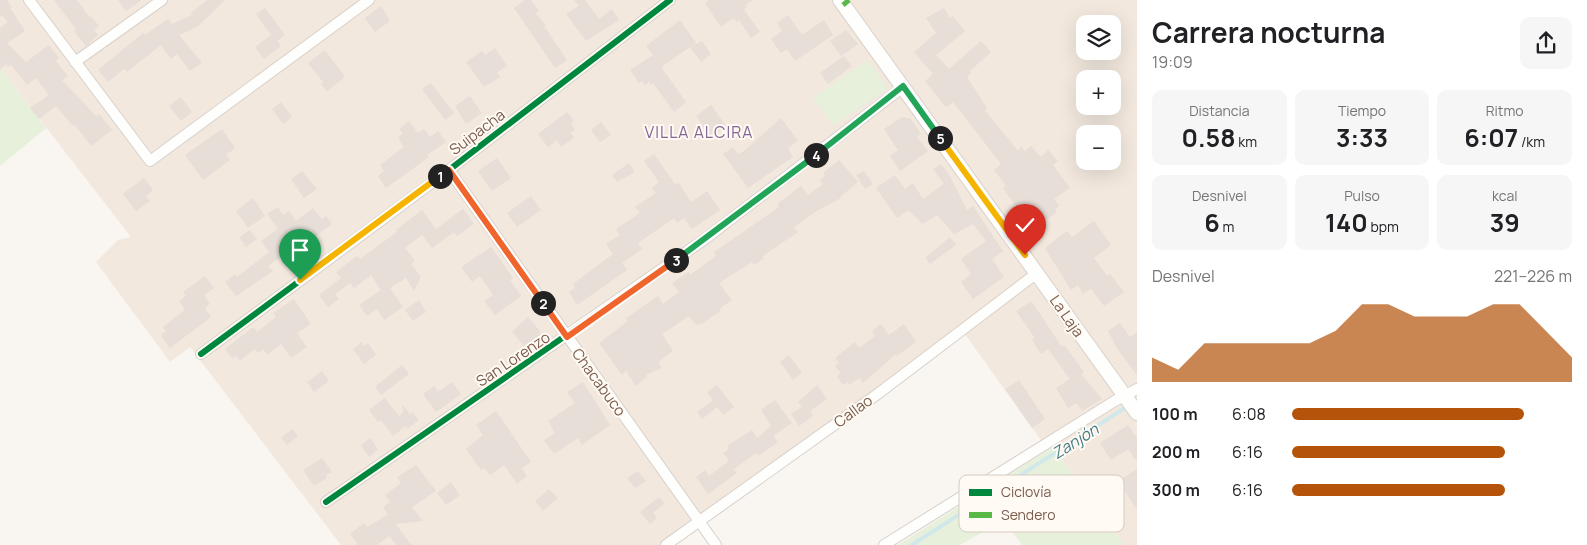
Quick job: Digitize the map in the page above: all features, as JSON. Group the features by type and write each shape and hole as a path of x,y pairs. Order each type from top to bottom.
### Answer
{"main road":[{"name":"La Laja","path":"844,2 1037,273 1131,392 1137,413"}],"street":[{"path":"29,0 150,161 369,0"},
{"path":"75,62 162,0"},
{"name":"Suipacha","path":"201,354 449,170 670,0"},
{"name":"San Lorenzo","path":"326,502 567,337 705,239 903,86"},
{"name":"Chacabuco","path":"449,170 716,545"},
{"name":"Callao","path":"666,545 879,393 1037,273"},
{"path":"997,475 1131,392"},
{"path":"884,545 959,499"}],"shaded area":[{"path":"0,0 1137,0 1137,426 1133,421 1137,427 1137,545 1124,545 1115,532 1124,532 1124,475 1073,475 1060,457 1056,445 1050,449 1040,439 962,330 666,545 341,545 190,347 170,362 96,262 118,240 131,237 0,68"}],"green space":[{"path":"868,60 888,88 833,126 813,98"},
{"path":"0,68 46,128 0,166"},
{"path":"1056,445 1060,457 1073,475 1009,475"},
{"path":"959,506 959,532 983,532 960,545 898,545"},
{"path":"1013,532 1115,532 1124,545 1022,545"}],"building":[{"path":"0,0 7,0 25,31 7,43 26,62 49,45 59,58 56,61 68,76 62,80 96,116 99,114 112,130 91,146 74,124 72,125 56,106 39,119 30,108 49,95 36,78 27,85 11,65 8,67 6,64 0,70 0,28 8,22 2,15 0,16"},
{"path":"54,0 77,0 90,18 91,16 99,26 94,30 98,35 86,46"},
{"path":"118,0 142,0 126,11"},
{"path":"207,0 225,0 197,27 179,35 202,63 190,71 177,54 171,59 161,45 127,72 124,69 108,82 98,70 143,33 145,35 168,19 172,24 192,15 191,13"},
{"path":"525,0 531,0 539,11 535,13 546,25 544,26 567,60 555,68 514,8"},
{"path":"574,0 585,0 599,19 612,9 619,20 586,41 566,14 579,6"},
{"path":"709,0 753,0 745,5 747,7 744,10 760,32 751,38 739,20 737,22 734,18 721,27 705,3"},
{"path":"381,6 390,21 375,32 365,18"},
{"path":"265,8 285,35 277,41 281,46 264,59 255,47 271,35 256,14"},
{"path":"944,8 950,18 953,16 965,31 936,55 949,69 981,41 991,52 970,71 971,73 967,77 987,108 985,110 1018,151 1021,147 1025,151 1031,146 1041,157 1048,150 1058,161 1053,165 1070,188 1054,199 1059,206 1055,209 1057,212 1032,230 1003,188 1006,186 994,170 1001,164 953,102 946,107 925,81 933,74 914,52 936,33 926,18"},
{"path":"788,15 802,35 824,20 833,35 795,61 787,49 781,53 771,39 782,31 777,23"},
{"path":"680,20 696,43 661,67 686,102 674,112 653,83 651,85 649,82 645,85 642,81 639,83 630,70 653,55 646,46"},
{"path":"846,30 858,44 841,56 830,41"},
{"path":"702,41 711,54 701,62 690,47"},
{"path":"495,48 507,66 497,72 500,77 484,87 466,62 482,51 485,55"},
{"path":"325,50 345,77 327,91 321,84 323,82 308,63"},
{"path":"844,56 852,66 828,84 820,73"},
{"path":"431,83 454,113 445,120 422,89"},
{"path":"470,96 482,113 466,124 455,106"},
{"path":"181,97 192,112 181,121 169,106"},
{"path":"281,102 292,117 283,124 272,109"},
{"path":"711,105 726,126 711,137 696,116"},
{"path":"567,112 574,121 571,123 575,130 570,133 574,138 561,147 557,140 548,147 538,134"},
{"path":"902,117 911,119 921,134 917,137 928,151 900,171 890,156 898,150 884,129"},
{"path":"781,118 798,141 788,148 793,157 748,188 723,154 733,147 738,154 744,151"},
{"path":"409,121 418,133 424,129 430,137 438,131 446,142 427,155 429,157 386,188 378,176 384,171 380,165 404,147 398,138 403,133 399,129"},
{"path":"601,122 611,135 600,142 591,130"},
{"path":"222,129 235,148 226,155 230,160 203,180 185,155"},
{"path":"654,154 675,184 679,183 691,202 707,191 720,210 692,229 684,218 677,223 674,218 638,243 642,249 622,263 627,270 577,305 569,292 575,288 573,284 613,254 606,244 620,235 616,229 640,213 635,207 656,193 652,188 659,182 644,161"},
{"path":"497,158 511,178 492,191 478,171"},
{"path":"839,160 858,182 841,198 815,212 794,227 798,232 763,256 764,258 754,265 752,262 719,283 732,300 719,309 721,311 701,324 696,325 689,316 662,334 673,351 658,362 662,368 646,375 647,377 636,386 626,371 622,375 599,343 628,321 626,318 658,296 663,304 679,292 672,283 688,272 690,275 716,256 714,252 779,207 777,204 801,186 808,195 823,184 820,180 825,176 823,173"},
{"path":"629,163 635,172 617,182 612,175"},
{"path":"941,164 950,176 967,210 973,206 1003,251 992,259 1004,277 973,299 961,282 971,274 961,259 986,241 973,224 954,234 937,215 923,224 908,210 897,218 876,188 895,175 905,189 913,183 923,199 944,184 933,169"},
{"path":"302,171 317,189 304,198 291,179"},
{"path":"864,171 873,184 865,189 856,175"},
{"path":"144,178 153,190 146,196 150,201 136,211 123,194"},
{"path":"531,196 541,210 517,227 507,213"},
{"path":"253,198 265,216 248,228 236,211"},
{"path":"278,207 283,215 289,211 296,221 313,208 322,219 326,216 332,224 297,250 295,247 268,266 273,271 236,296 225,282 235,274 237,277 269,252 261,241 278,229 267,214"},
{"path":"463,209 474,224 457,236 454,232 432,248 422,235 405,248 415,261 411,264 421,277 414,291 406,278 390,288 403,307 384,320 377,309 367,316 359,305 381,290 371,275 354,288 350,283 335,294 339,299 328,307 319,295 341,278 336,272 357,256 360,259 397,232 396,230 422,210 436,229"},
{"path":"1094,221 1111,245 1094,258 1107,276 1110,274 1124,292 1104,306 1091,289 1083,294 1078,285 1071,290 1045,248 1067,231 1072,237"},
{"path":"250,230 257,239 246,247 239,237"},
{"path":"950,237 956,245 930,264 925,258"},
{"path":"491,247 513,278 510,280 521,296 495,315 484,301 493,295 480,276 472,282 461,267"},
{"path":"205,276 214,288 204,295 210,304 205,308 211,317 170,348 161,335 166,331 163,327 185,310 179,301 186,296 183,292"},
{"path":"294,299 311,324 297,333 307,347 291,358 281,344 267,355 263,349 258,353 254,349 240,361 236,356 232,358 225,349 253,327 257,332 276,317 273,313"},
{"path":"419,300 426,312 413,321 405,310"},
{"path":"1030,302 1033,303 1061,346 1065,346 1084,372 1081,374 1102,399 1082,411 1077,403 1068,408 1056,388 1070,379 1048,349 1041,354 1032,340 1035,338 1016,311"},
{"path":"528,317 540,331 540,337 526,348 512,332"},
{"path":"1120,323 1130,337 1137,332 1137,375 1116,347 1108,331"},
{"path":"881,324 889,335 904,324 916,342 897,356 896,354 863,383 859,378 849,385 847,382 843,385 837,376 841,373 835,366 839,363 835,358 855,342 859,348 875,336 872,331"},
{"path":"362,342 364,346 368,343 376,355 364,364 353,349"},
{"path":"789,355 802,373 793,380 780,362"},
{"path":"402,365 409,374 381,395 375,387"},
{"path":"322,371 329,381 314,392 307,382"},
{"path":"1019,380 1045,419 1032,428 1005,389"},
{"path":"452,382 461,394 436,412 423,394 434,386 438,392"},
{"path":"583,382 610,425 582,445 578,438 554,454 544,440 555,433 548,421 575,403 567,392"},
{"path":"717,385 734,407 723,415 717,407 702,419 697,412 713,400 707,392"},
{"path":"817,385 827,399 810,411 813,416 799,426 791,414 802,407 798,402"},
{"path":"385,398 399,416 403,412 402,404 410,414 412,412 419,420 407,429 406,426 393,436 381,420 378,422 369,410"},
{"path":"775,400 792,423 773,436 778,442 758,456 756,453 734,469 737,473 708,494 696,477 705,470 709,476 729,461 723,453 729,449 727,446 752,430 757,438 771,426 761,410"},
{"path":"496,411 531,462 522,468 527,476 517,484 504,465 490,475 484,468 481,470 466,449 483,435 476,425"},
{"path":"1128,425 1137,438 1137,462 1128,449 1111,460 1100,443"},
{"path":"292,429 298,436 287,445 281,438"},
{"path":"370,438 378,449 369,457 361,445"},
{"path":"322,458 332,472 326,475 327,478 314,486 303,470"},
{"path":"416,465 436,491 412,507 423,521 396,524 411,545 397,545 389,536 377,545 358,545 350,534 364,523 368,527 388,514 383,507 390,502 385,495 401,483 397,477"},
{"path":"1137,469 1137,510 1124,490 1124,477"},
{"path":"638,471 646,481 635,488 627,478"},
{"path":"451,482 460,495 446,505 437,493"},
{"path":"549,489 558,498 543,511 535,501"},
{"path":"659,497 665,503 653,513 657,518 650,524 640,512"}],"waterway":[{"name":"Zanjón","path":"1021,475 1128,406"},
{"name":"Zanjón","path":"912,545 959,515"}],"marked path":[{"path":"843,5 849,0"}],"cycle path":[{"path":"201,354 449,170 670,0"},
{"path":"326,502 705,239 903,87"}],"district":[{"name":"VILLA ALCIRA","path":"699,132"}],"route":[{"path":"300,280 449,170 567,337 705,239 888,100 903,86 1025,255"}]}
